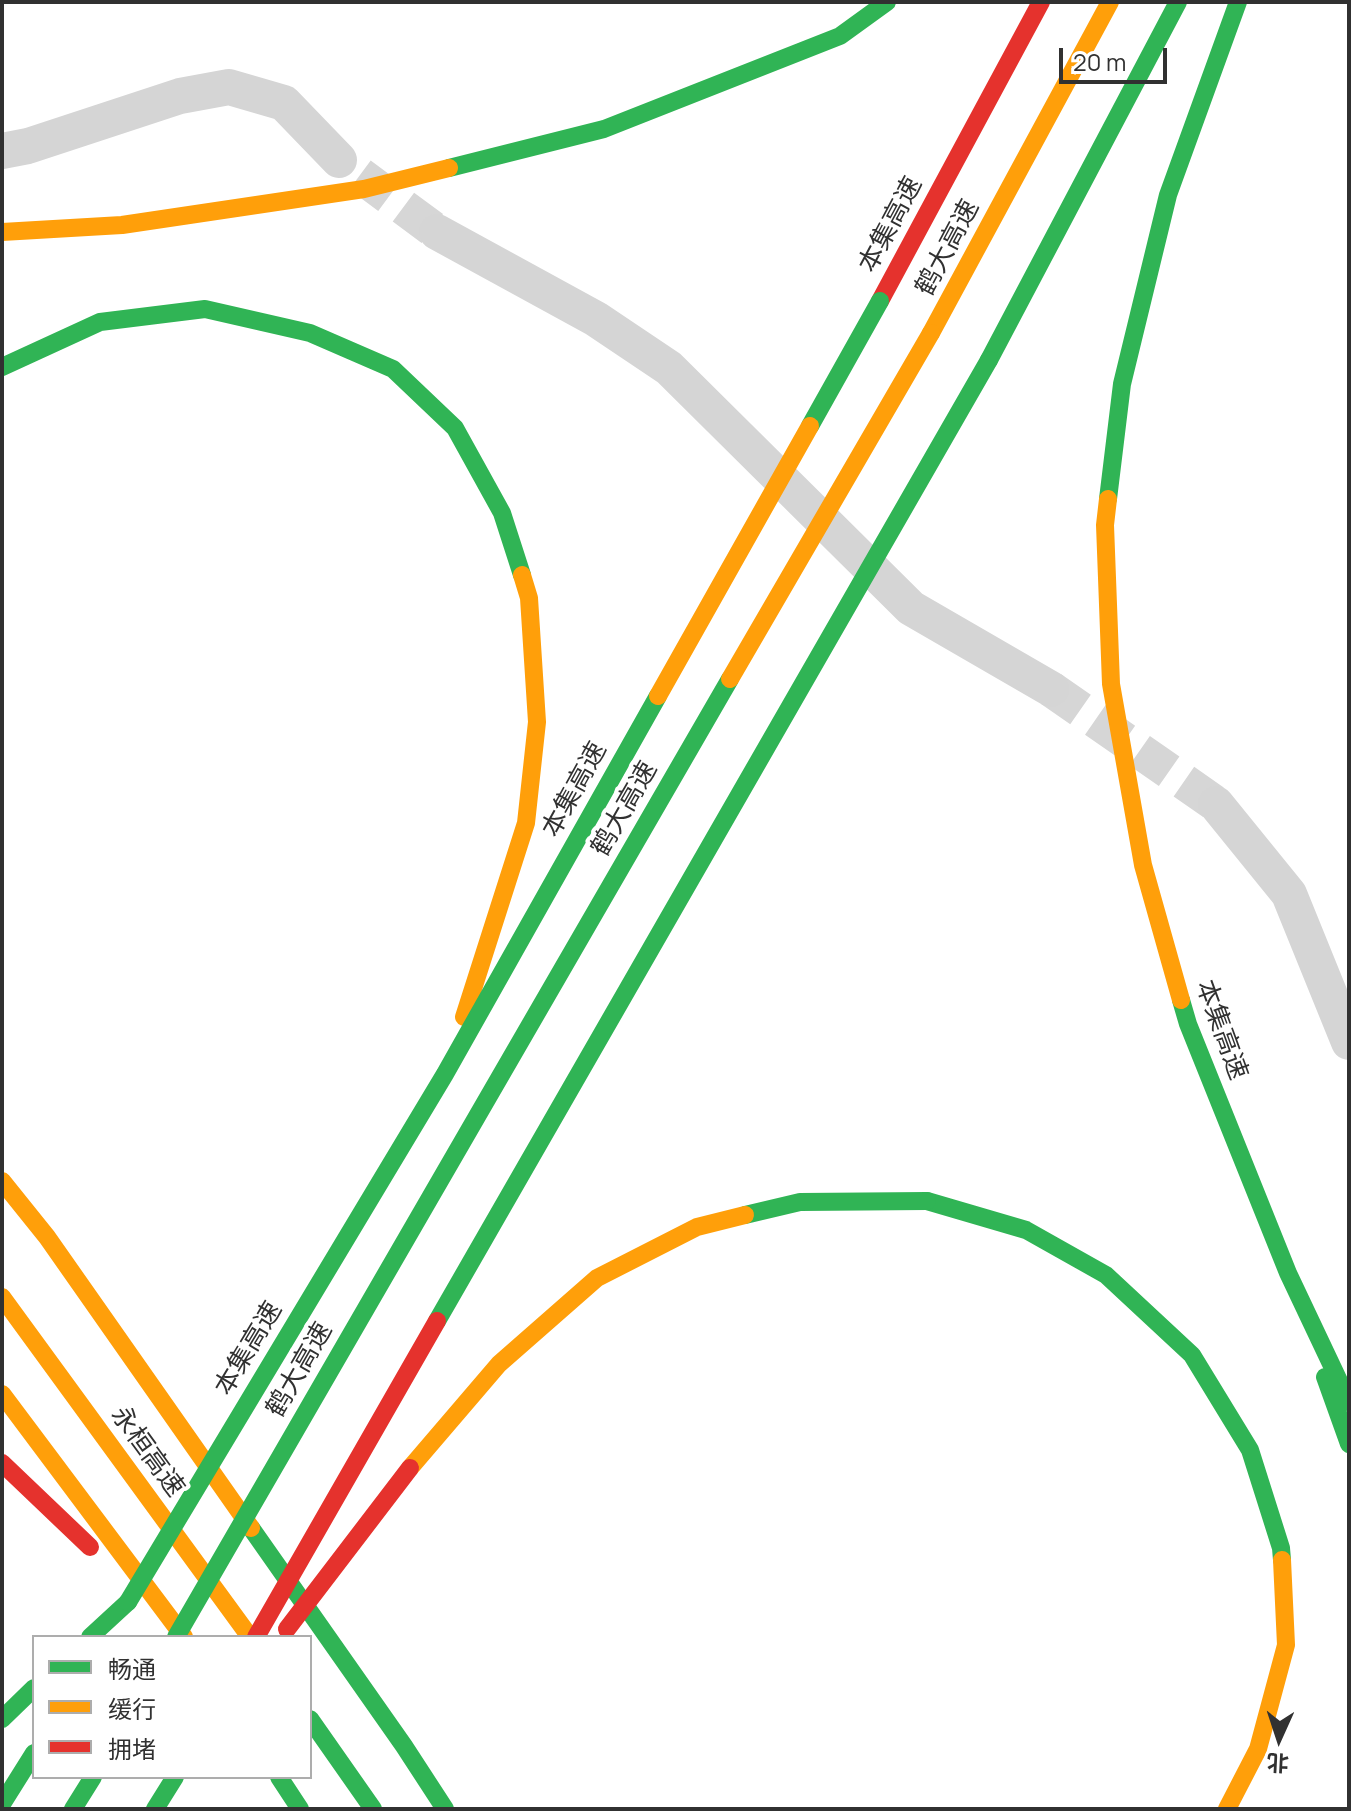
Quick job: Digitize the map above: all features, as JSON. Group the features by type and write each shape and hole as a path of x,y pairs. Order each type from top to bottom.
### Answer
{"highway":[{"path":"2,232 122,225 364,189 604,129 840,36 887,2"},
{"name":"本集高速","path":"92,1635 128,1602 445,1074 880,301 1041,2"},
{"name":"鹤大高速","path":"181,1635 931,333 1110,2"},
{"path":"254,1635 989,360 1178,2"},
{"name":"本集高速","path":"1238,2 1168,195 1122,384 1105,525 1111,684 1143,865 1188,1024 1288,1273 1349,1402"},
{"path":"2,367 100,322 205,309 310,333 393,369 455,428 502,513 529,598 537,722 526,823 445,1074"},
{"path":"2,1158 47,1237"},
{"path":"2,1181 47,1237 404,1746 453,1804"},
{"path":"282,1635 403,1476 499,1364 597,1278 697,1227 800,1202 927,1201 1026,1230 1106,1275 1192,1355 1250,1450 1281,1548 1286,1645 1258,1749 1227,1809"},
{"path":"1288,1273 1349,1444"},
{"name":"永桓高速","path":"2,1297 252,1635"},
{"path":"2,1394 179,1635"},
{"path":"2,1463 178,1635"},
{"path":"107,1635 128,1602"},
{"path":"2,1719 32,1690"},
{"path":"312,1722 373,1809"},
{"path":"2,1804 32,1756"},
{"path":"73,1809 92,1779"},
{"path":"155,1809 174,1779"},
{"path":"280,1779 300,1809"}],"street":[{"path":"2,151 28,146 180,96 229,87 284,103 339,160"},
{"path":"437,232 596,319 669,368 911,608 1051,689"},
{"path":"1216,804 1289,894 1349,1042"}],"tunnel":[{"path":"360,175 437,232"},
{"path":"1051,689 1216,804"}],"traffic: fast":[{"path":"449,168 604,129 840,36 887,2"},
{"path":"989,360 1178,2"},
{"path":"1108,499 1122,384 1168,195 1238,2"},
{"path":"810,426 880,301"},
{"path":"2,367 100,322 205,309 310,333 393,369 455,428 502,513 522,575"},
{"path":"437,1321 989,360"},
{"path":"177,1635 730,679"},
{"path":"128,1602 445,1074 658,696"},
{"path":"1181,1000 1288,1273 1349,1402"},
{"path":"927,1201 1026,1230 1106,1275 1192,1355 1250,1450 1282,1560"},
{"path":"745,1215 800,1202 927,1201"},
{"path":"1325,1377 1349,1444"},
{"path":"251,1528 445,1809"},
{"path":"92,1635 128,1602"},
{"path":"2,1719 32,1690"},
{"path":"312,1722 373,1809"},
{"path":"2,1804 32,1756"},
{"path":"73,1809 92,1779"},
{"path":"155,1809 174,1779"},
{"path":"280,1779 300,1809"}],"traffic: slow":[{"path":"931,333 1110,2"},
{"path":"2,232 122,225 364,189 449,168"},
{"path":"730,679 931,333"},
{"path":"658,696 810,426"},
{"path":"1108,499 1105,525 1111,684 1143,865 1181,1000"},
{"path":"464,1017 526,823 537,722 529,598 522,575"},
{"path":"2,1181 47,1237 251,1528"},
{"path":"410,1468 499,1364 597,1278 697,1227 745,1215"},
{"path":"2,1297 249,1635"},
{"path":"2,1394 183,1635"},
{"path":"1227,1809 1258,1749 1286,1645 1282,1560"}],"traffic: jam":[{"path":"880,301 1041,2"},
{"path":"257,1635 437,1321"},
{"path":"2,1463 90,1547"},
{"path":"287,1629 410,1468"}]}
